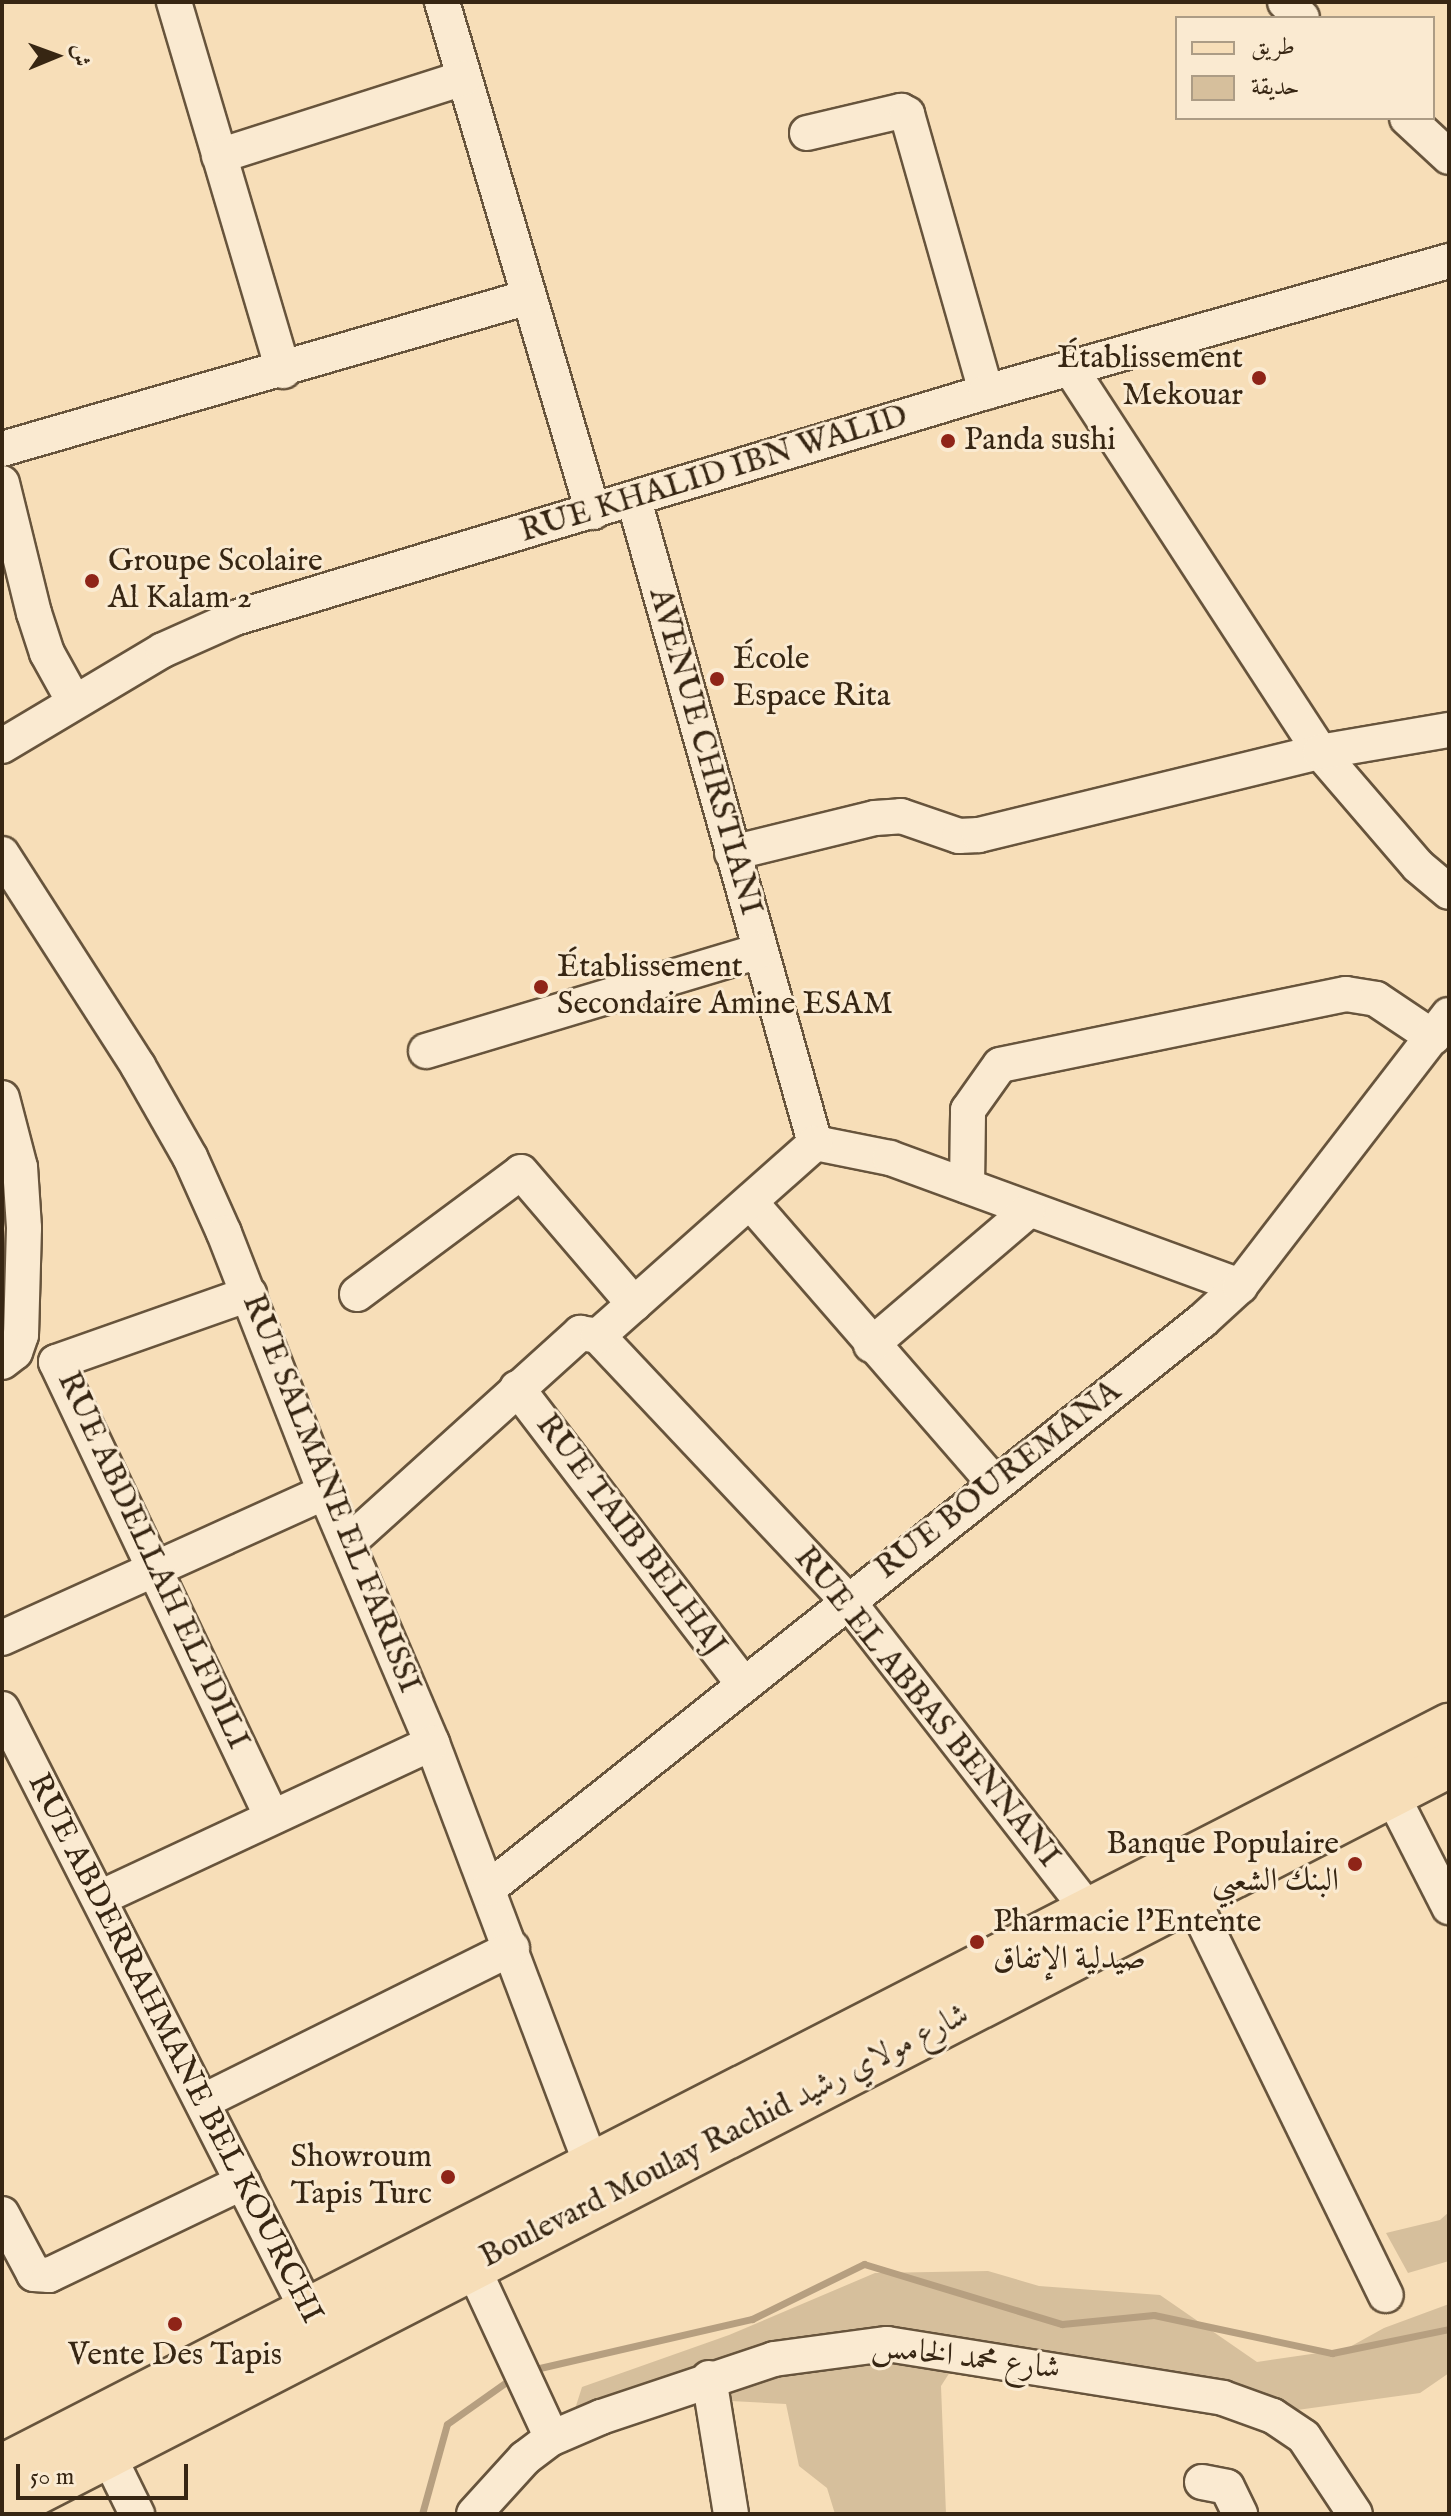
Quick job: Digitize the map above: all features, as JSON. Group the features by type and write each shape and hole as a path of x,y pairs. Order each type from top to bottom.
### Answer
{"main road":[{"name":"Boulevard Moulay Rachid شارع مولاي رشيد","path":"2,2510 108,2455 315,2326 592,2166 1087,1908 1449,1726"},
{"name":"Boulevard Moulay Rachid شارع مولاي رشيد","path":"2,2467 315,2326 473,2268 1449,1765"}],"street":[{"path":"174,2 283,371"},
{"path":"442,2 593,512"},
{"path":"1285,2 1300,16"},
{"path":"219,156 464,78"},
{"path":"807,133 901,111 907,114 986,392"},
{"path":"1409,120 1449,157"},
{"name":"RUE KHALID IBN WALID","path":"2,746 73,700 163,650 235,618 986,392 1449,261"},
{"path":"2,449 283,371 529,297"},
{"path":"1070,368 1320,752 1418,866 1449,892"},
{"path":"2,483 43,640 73,700"},
{"name":"AVENUE CHRSTIANI","path":"634,500 815,1143"},
{"path":"732,853 888,817 922,821 959,836 979,835 1320,752 1449,730"},
{"name":"RUE SALMANE EL FARISSI","path":"2,854 59,937 190,1157 249,1294 325,1492 349,1542 432,1743 592,2166"},
{"path":"426,1051 759,951"},
{"path":"967,1186 968,1110 1000,1065 1346,994 1376,999 1441,1026"},
{"name":"RUE BOUREMANA","path":"489,1888 1240,1286 1441,1026"},
{"path":"2,1098 23,1193 23,1308 8,1357 56,1362"},
{"path":"349,1542 580,1333 598,1336 815,1143 853,1146 1240,1286"},
{"path":"357,1294 521,1172 634,1304"},
{"path":"751,1203 871,1345 995,1484"},
{"path":"871,1345 1028,1211"},
{"name":"RUE ABDELLAH ELFDILI","path":"249,1294 56,1362 157,1569 271,1815"},
{"name":"RUE EL ABBAS BENNANI","path":"598,1336 847,1600 1087,1908"},
{"name":"RUE TAIB BELHAJ","path":"517,1388 743,1684"},
{"path":"2,1638 325,1492"},
{"name":"RUE ABDERRAHMANE BEL KOURCHI","path":"2,1709 204,2101 315,2326"},
{"path":"100,1898 271,1815 432,1743"},
{"path":"1392,1795 1449,1907"},
{"path":"1191,1896 1386,2295"},
{"path":"204,2101 512,1948"},
{"path":"2,2214 34,2274 49,2275 243,2182"},
{"path":"473,2268 552,2438"},
{"name":"شارع محمد الخامس","path":"474,2514 501,2481 552,2438 709,2378 774,2359 887,2344 1223,2398 1273,2416 1304,2437 1355,2514"},
{"path":"709,2378 731,2514"},
{"path":"108,2455 137,2514"},
{"path":"1202,2482 1227,2487 1240,2514"}],"green space":[{"path":"1449,2212 1449,2261 1408,2273 1386,2233 1440,2220"},
{"path":"988,2271 1039,2286 1160,2295 1257,2362 1346,2349 1384,2328 1449,2304 1449,2373 1420,2393 1290,2411 968,2344 941,2386 946,2514 835,2514 827,2488 799,2466 786,2404 731,2401 693,2377 584,2419 575,2409 582,2387 729,2335 875,2273"}],"waterway":[{"path":"531,2370 752,2319 864,2264 1062,2324 1154,2315 1332,2353 1449,2329"},
{"path":"422,2514 447,2424 512,2378"}],"place":[{"name":"Établissement Mekouar","path":"1259,378"},
{"name":"Panda sushi","path":"948,441"},
{"name":"Groupe Scolaire Al Kalam 2","path":"92,581"},
{"name":"École Espace Rita","path":"717,679"},
{"name":"Établissement Secondaire Amine ESAM","path":"541,987"},
{"name":"Banque Populaire البنك الشعبي","path":"1355,1864"},
{"name":"Pharmacie l'Entente صيدلية الإتفاق","path":"977,1942"},
{"name":"Showroum Tapis Turc","path":"448,2177"},
{"name":"Vente Des Tapis","path":"175,2324"}]}
